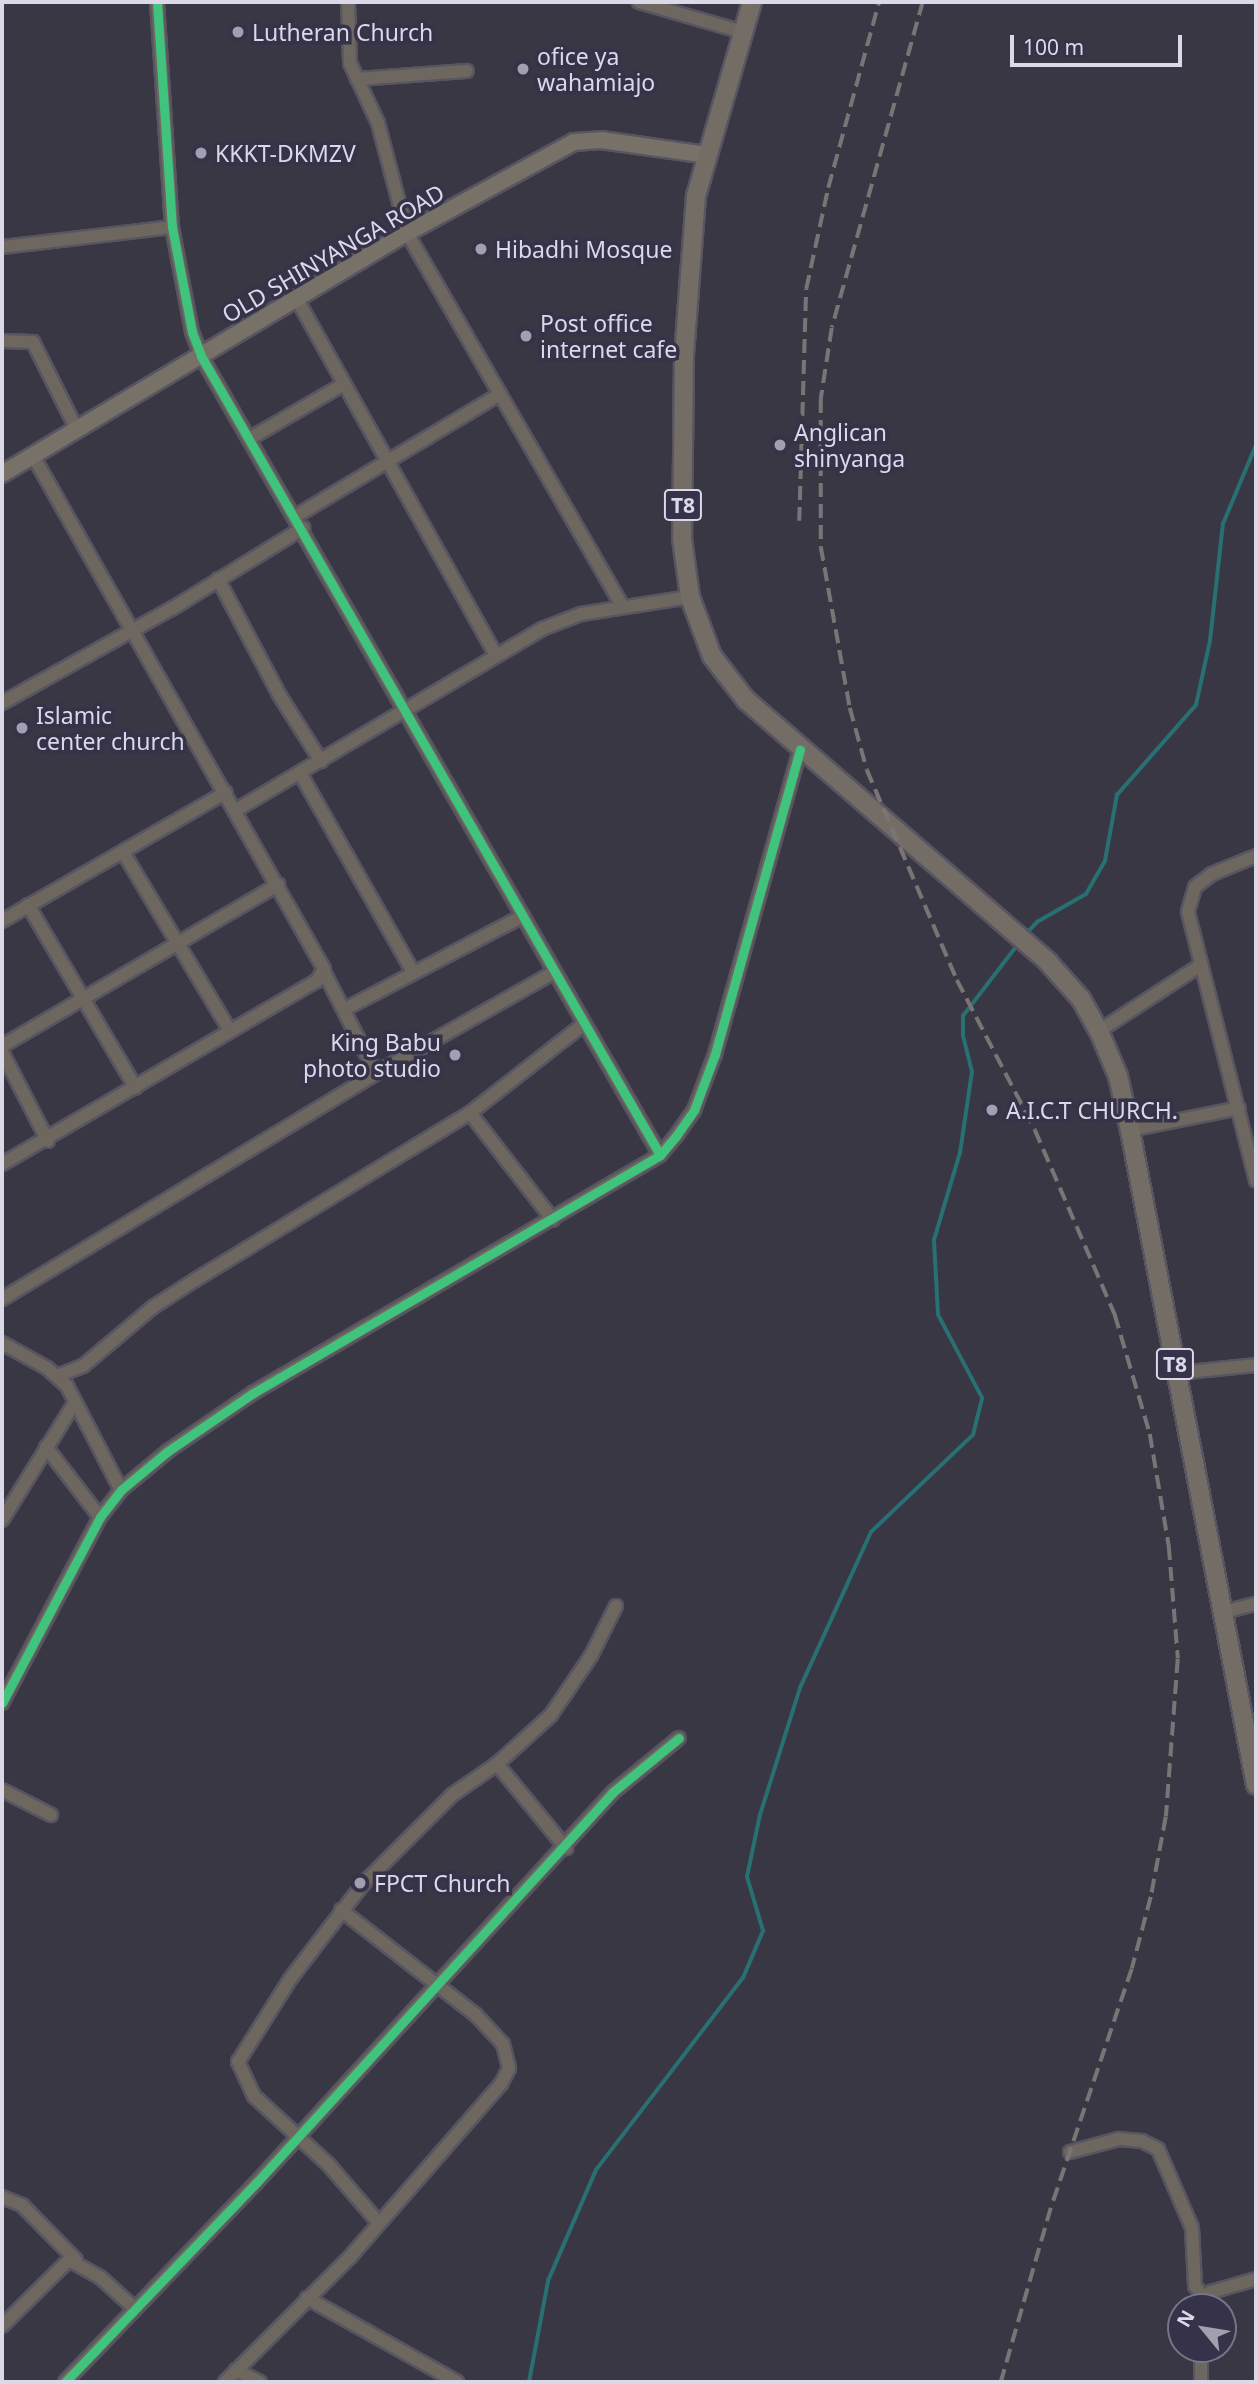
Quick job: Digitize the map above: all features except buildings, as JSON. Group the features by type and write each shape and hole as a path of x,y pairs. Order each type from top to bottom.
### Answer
{"highway":[{"name":"T8","path":"751,2 696,196 684,341 682,539 690,597 712,656 725,673 800,750 1048,961 1081,999 1099,1031 1118,1076 1130,1130 1223,1612 1252,1745 1256,1785"}],"main road":[{"name":"OLD SHINYANGA ROAD","path":"2,474 76,428 298,301 407,233 574,142 612,141 706,155"}],"street":[{"path":"157,2 172,227 190,322 201,356 407,708 553,973 660,1155"},
{"path":"348,2 347,41 358,79 378,123 407,233 622,606"},
{"path":"639,2 743,32"},
{"path":"358,79 467,71"},
{"path":"2,247 172,227"},
{"path":"298,301 496,655"},
{"path":"2,341 33,342 76,428"},
{"path":"248,439 344,384"},
{"path":"296,516 500,394"},
{"path":"33,456 131,632 320,956 324,972 376,1073"},
{"path":"2,703 131,632 303,528"},
{"path":"218,579 280,696 321,761"},
{"path":"236,810 542,629 622,606 690,597"},
{"path":"2,1703 100,1517 121,1490 178,1443 253,1393 660,1155 694,1110 715,1054 800,750"},
{"path":"300,773 412,970"},
{"path":"2,921 226,792"},
{"path":"123,852 175,943 229,1029"},
{"path":"1256,856 1212,874 1195,887 1188,912 1199,966 1239,1108 1256,1181"},
{"path":"2,1046 278,885"},
{"path":"29,905 136,1088"},
{"path":"345,1009 412,970 523,916"},
{"path":"1099,1031 1199,966"},
{"path":"2,1164 48,1141 229,1029 317,981 324,972"},
{"path":"2,1299 376,1073 553,973"},
{"path":"57,1376 82,1366 153,1307 195,1280 470,1113 584,1024"},
{"path":"2,1052 48,1141"},
{"path":"1130,1130 1239,1108"},
{"path":"470,1113 552,1220"},
{"path":"2,1343 57,1376 121,1490"},
{"path":"1177,1373 1256,1365"},
{"path":"2,1520 74,1404"},
{"path":"46,1447 100,1517"},
{"path":"1223,1612 1256,1604"},
{"path":"379,2223 297,2135 254,2096 238,2062 341,1910 426,1820 497,1764 551,1715 575,1684 616,1606"},
{"path":"65,2382 297,2135 436,1982 566,1848 614,1792 679,1738"},
{"path":"497,1764 566,1848"},
{"path":"2,1790 51,1815"},
{"path":"225,2382 379,2223 501,2084 509,2068 509,2057 494,2033 436,1982 341,1910"},
{"path":"1070,2152 1119,2139 1142,2141 1158,2148 1192,2228 1195,2286 1199,2293"},
{"path":"2,2197 22,2205 76,2260 133,2307"},
{"path":"2,2326 61,2265 76,2260"},
{"path":"1214,2293 1219,2288 1256,2279"},
{"path":"307,2298 457,2382"},
{"path":"1201,2363 1201,2382"},
{"path":"236,2370 260,2382"}],"waterway":[{"path":"1026,934 1037,922 1086,894 1105,861 1117,795 1196,705 1210,641 1223,524 1256,445"},
{"path":"529,2382 548,2281 596,2170 743,1978 763,1931 747,1877 760,1815 800,1688 871,1532 973,1435 982,1398 938,1315 934,1240 960,1153 972,1072 963,1037 963,1016 1019,943"}],"railway":[{"path":"799,521 806,289 828,188 879,2"},
{"path":"923,2 832,328 821,399 821,547 850,708 867,770 957,980 1035,1130 1115,1315 1150,1434 1169,1546 1178,1659 1166,1817 1151,1897 1132,1969 1051,2208 1001,2382"}],"cycle path":[{"path":"157,2 172,227 192,332 201,356 660,1155"},
{"path":"2,1703 100,1517 121,1490 168,1451 253,1393 660,1155 676,1136 694,1110 715,1054 800,750"},
{"path":"65,2382 256,2183 613,1792 679,1738"}],"place":[{"name":"Lutheran Church","path":"238,32"},
{"name":"ofice ya wahamiajo","path":"523,69"},
{"name":"KKKT-DKMZV","path":"201,153"},
{"name":"Hibadhi Mosque","path":"481,249"},
{"name":"Post office internet cafe","path":"526,336"},
{"name":"Anglican shinyanga","path":"780,445"},
{"name":"Islamic center church","path":"22,728"},
{"name":"King Babu photo studio","path":"455,1055"},
{"name":"A.I.C.T CHURCH.","path":"992,1110"},
{"name":"FPCT Church","path":"360,1883"}]}
